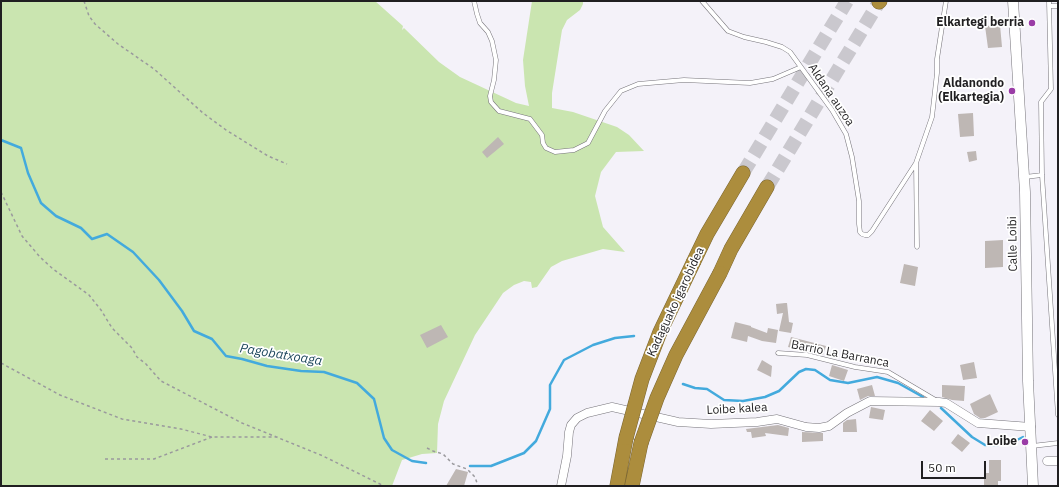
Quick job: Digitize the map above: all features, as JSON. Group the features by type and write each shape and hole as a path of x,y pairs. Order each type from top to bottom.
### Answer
{"highway":[{"name":"Kadaguako igarobidea","path":"616,486 626,438 642,379 660,332 707,234 743,173"},
{"name":"Kadaguako igarobidea","path":"632,486 641,443 657,398 676,355 720,273 731,249 767,187"}],"street":[{"name":"Calle Loibi","path":"1013,1 1024,178 1028,381 1033,486"},
{"name":"Loibe kalea","path":"561,486 567,456 569,432 572,425 577,418 587,413 612,407 678,422 710,424 757,422 777,419 806,428 819,428 829,426 847,413 870,402 939,402 946,403 978,423 1031,427"},
{"path":"1047,461 1058,461"}],"lane":[{"path":"474,1 480,23 488,32 492,41 496,60 494,80 490,96 491,102 498,111 530,118 542,135 543,143 546,148 555,152 574,150 588,143 605,110 620,91 638,84 684,80 750,83 773,79 801,67"},
{"name":"Aldana auzoa","path":"702,1 728,31 744,38 782,47 790,52 832,110 846,134 852,157 859,201 860,232 862,234 865,235 872,231 916,163"},
{"path":"917,247 916,163 932,117 937,73 937,59 946,1"},
{"path":"1049,1 1051,89 1041,102 1042,176 1058,415"},
{"path":"1049,6 1058,6"},
{"path":"1024,178 1042,176"},
{"name":"Barrio La Barranca","path":"778,353 807,355 855,367 888,372 939,402"},
{"path":"1031,446 1058,443"}],"path":[{"path":"84,1 89,16 95,24 118,44 154,70 203,113 226,130 268,156 287,164"},
{"path":"1,192 22,236 40,257 53,269 89,295 101,310 112,328 132,348 137,357 161,380 242,423 280,437 348,467 384,486"},
{"path":"1,363 60,395 122,419 181,429 212,437 280,437"},
{"path":"105,459 154,459 212,437"},
{"path":"427,448 443,454 453,464 467,469 475,477 478,486"}],"green space":[{"path":"1,1 375,1 403,26 402,30 404,28 439,62 460,77 516,103 529,106 525,86 523,60 532,1 583,1 580,10 567,20 562,30 552,93 552,108 573,112 617,127 629,135 644,151 616,152 601,172 595,196 603,227 625,252 603,249 562,261 551,267 537,287 532,288 531,282 524,281 514,285 503,293 475,335 444,401 438,424 437,453 422,454 402,460 392,486 1,486"}],"building":[{"path":"1000,25 1002,47 988,48 985,26"},
{"path":"973,113 974,136 960,137 958,114"},
{"path":"498,137 504,144 487,158 482,152"},
{"path":"976,151 977,160 969,162 967,152"},
{"path":"1003,240 1003,267 985,268 985,241"},
{"path":"904,264 918,267 915,286 900,283"},
{"path":"787,303 789,322 793,323 791,333 779,331 783,313 777,314 776,304"},
{"path":"735,322 751,326 767,333 768,328 778,330 776,343 762,341 748,336 747,342 731,338"},
{"path":"441,325 448,337 427,348 420,335"},
{"path":"791,337 826,346 823,355 788,347"},
{"path":"762,360 772,366 771,377 757,370"},
{"path":"974,362 977,378 963,380 960,365"},
{"path":"832,365 848,370 844,381 829,376"},
{"path":"872,385 875,396 868,396 860,400 857,389"},
{"path":"942,385 965,386 964,401 942,397"},
{"path":"990,394 998,412 985,418 980,418 974,414 970,404"},
{"path":"871,407 885,410 883,420 869,418"},
{"path":"930,410 943,421 934,431 921,421"},
{"path":"856,419 857,432 843,432 843,423 847,420"},
{"path":"778,425 789,428 788,436 765,433 766,436 752,438 751,432 747,432 746,429"},
{"path":"802,432 823,433 823,441 802,442"},
{"path":"958,434 970,443 962,452 951,443"},
{"path":"989,460 1001,460 1001,481 998,481 998,486 984,486 984,473 989,473"},
{"path":"456,469 468,472 464,486 446,486"}],"waterway":[{"name":"Pagobatxoaga","path":"1,140 21,148 28,173 41,203 56,216 81,228 92,239 107,234 133,252 159,280 182,311 194,331 212,339 226,356 267,366 301,371 324,372 357,383 374,399 384,438 392,450 412,461 426,463"},
{"name":"Pagobatxoaga","path":"470,466 491,466 524,453 536,441 550,409 550,385 564,360 593,345 615,338 634,336"},
{"name":"Pagobatxoaga","path":"683,384 695,388 707,389 724,400 743,401 765,397 779,391 799,372 806,369 815,370 830,380 848,383 877,377 898,383 923,397"},
{"name":"Pagobatxoaga","path":"941,408 972,437 985,445 1011,443 1023,437"}],"tunnel":[{"path":"743,173 847,1"},
{"path":"767,187 879,2"}],"place":[{"name":"Elkartegi berria","path":"1032,23"},
{"name":"Aldanondo (Elkartegia)","path":"1012,91"},
{"name":"Loibe","path":"1025,442"}]}
